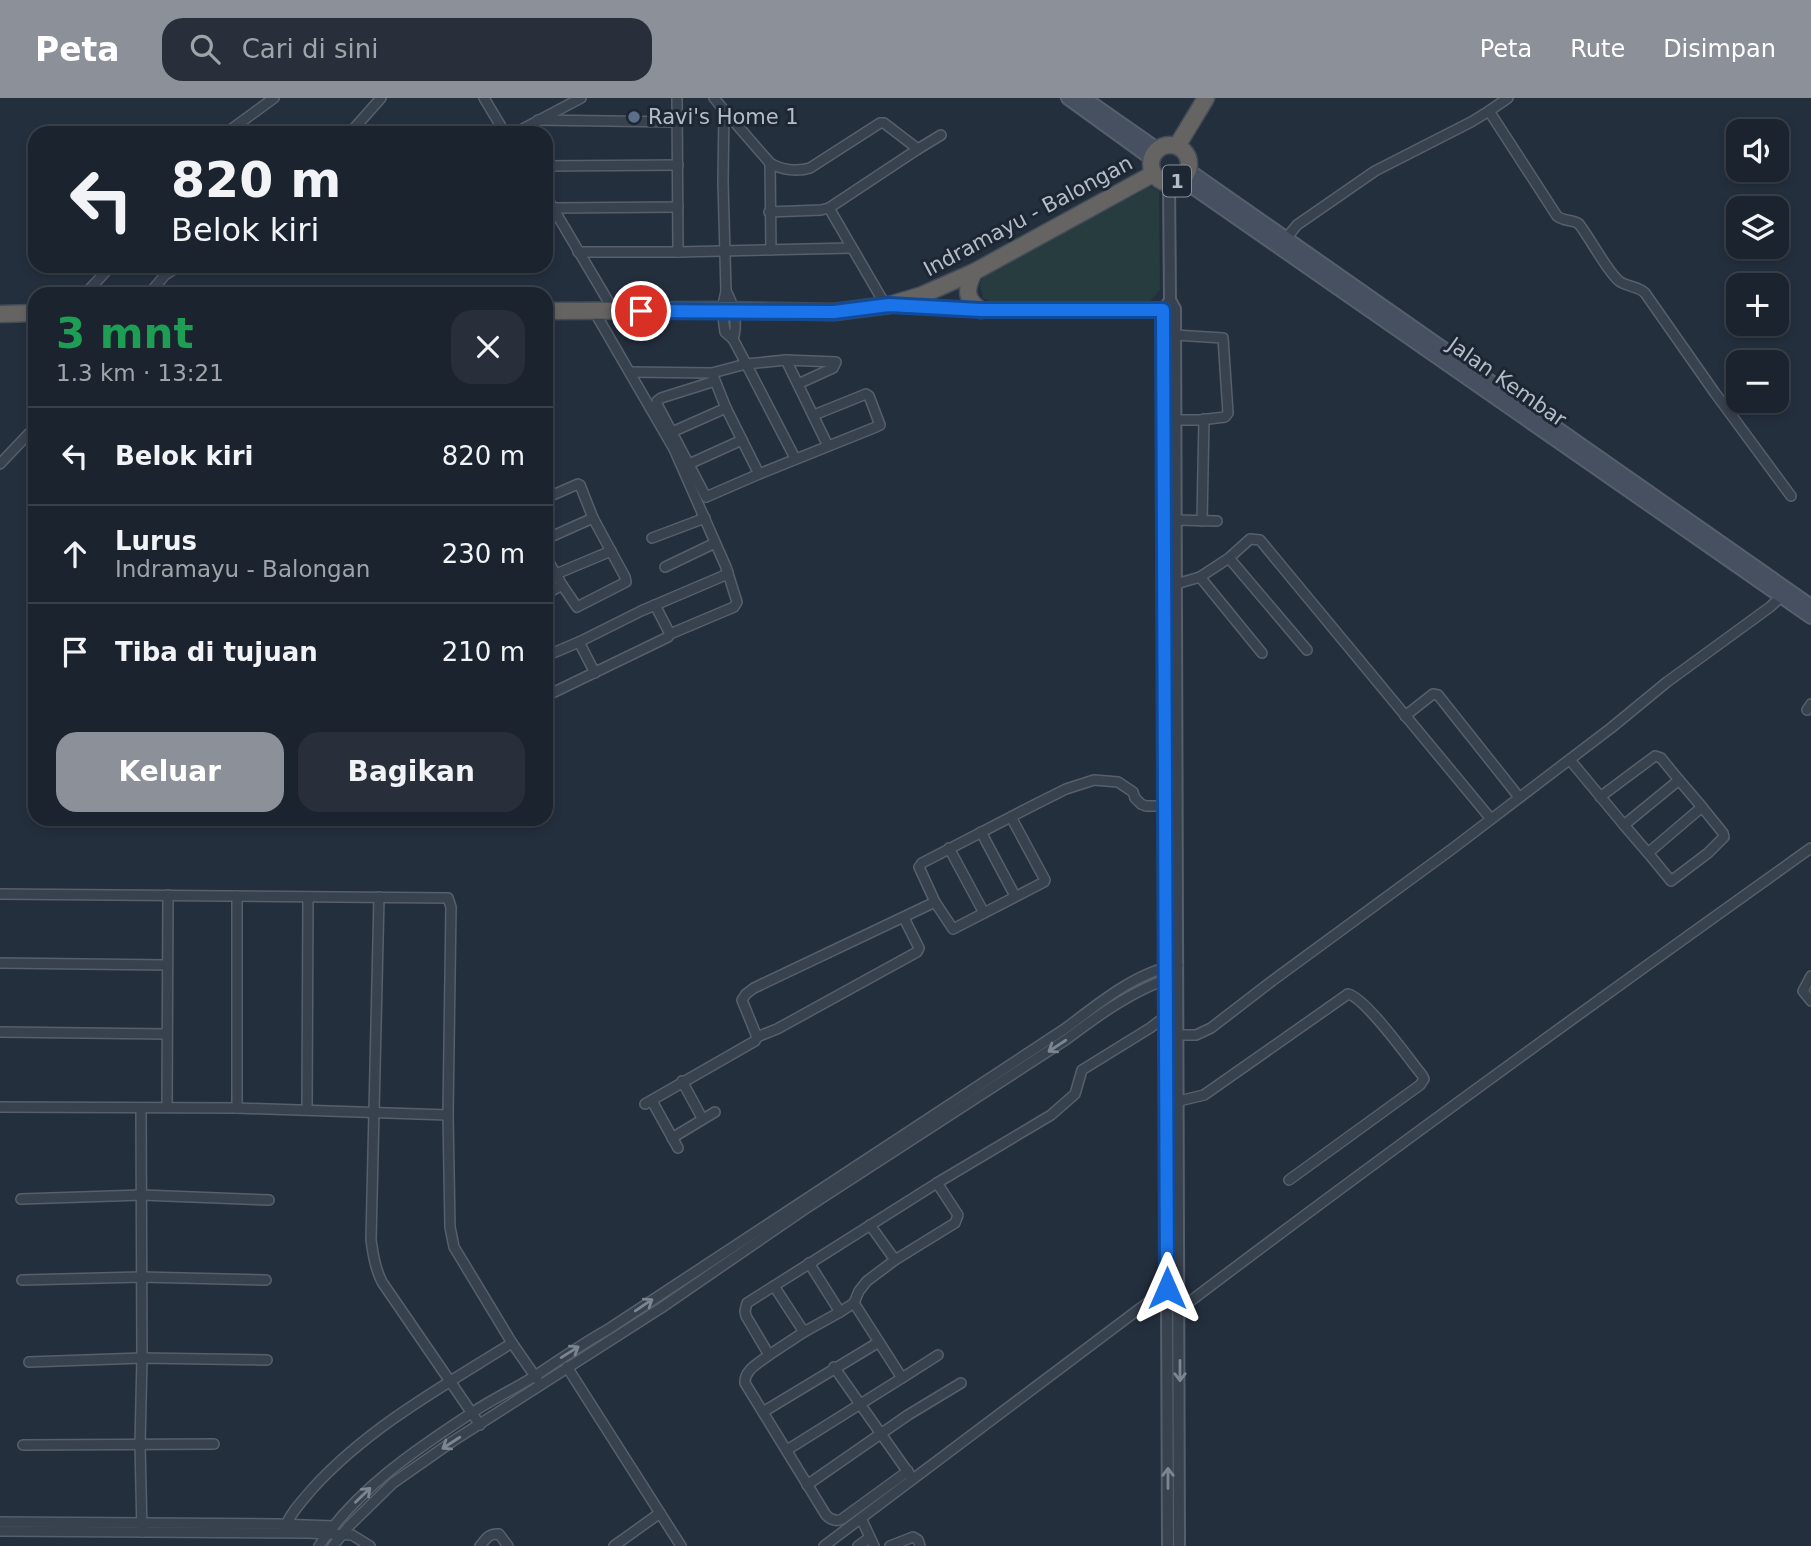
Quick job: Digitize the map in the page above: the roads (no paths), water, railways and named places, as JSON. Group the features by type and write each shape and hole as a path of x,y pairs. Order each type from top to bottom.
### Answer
{"highway":[{"name":"1","path":"1177,146 1206,98"},
{"name":"1","path":"1167,145 1177,146 1187,154 1189,164 1179,177 1157,179 1154,160 1167,145"},
{"name":"Indramayu - Balongan","path":"553,311 834,312 888,305 922,295 974,272 1154,160"},
{"path":"974,272 968,291 973,303 981,310"},
{"path":"0,314 28,313"}],"main road":[{"path":"1068,98 1154,160"},
{"path":"1084,98 1154,160"},
{"name":"Jalan Kembar","path":"1179,177 1285,240 1811,606"},
{"name":"Jalan Kembar","path":"1285,240 1776,602 1811,617"}],"street":[{"path":"236,126 274,98"},
{"path":"356,126 381,98"},
{"path":"484,98 501,126"},
{"path":"528,126 581,98"},
{"path":"677,98 678,252"},
{"path":"714,98 770,163 780,168 810,168 880,123 884,123 918,149"},
{"path":"1285,240 1297,225 1375,171 1471,122 1508,98"},
{"path":"724,110 723,182 728,310 725,332 733,339 795,458"},
{"path":"1489,111 1557,216 1579,224 1616,279 1643,290 1791,496"},
{"path":"538,121 677,122"},
{"path":"769,212 829,208 941,135"},
{"path":"770,163 771,250"},
{"path":"553,166 678,164"},
{"path":"1179,177 1163,398 1178,969 1180,1546"},
{"path":"614,311 553,208 678,207"},
{"path":"829,208 888,305 981,310 1169,307"},
{"path":"578,252 851,248"},
{"path":"92,287 104,273"},
{"path":"155,287 168,273"},
{"path":"1169,307 1175,335 1177,584 1171,643"},
{"path":"553,693 670,634 736,605 737,599 728,572 674,449 594,311"},
{"path":"1175,335 1223,338 1228,413 1226,417 1176,420"},
{"path":"786,360 828,446"},
{"path":"798,384 833,368 836,362 786,360 746,364 658,400 657,404 707,497 880,423 866,394 814,415"},
{"path":"630,372 714,377"},
{"path":"714,377 726,408 759,474"},
{"path":"1163,398 1175,397"},
{"path":"672,432 726,408"},
{"path":"1202,521 1204,419"},
{"path":"0,464 28,434"},
{"path":"689,464 742,440"},
{"path":"553,495 579,484 593,518 626,580 624,584 577,607 553,569"},
{"path":"553,536 593,518"},
{"path":"652,538 705,518"},
{"path":"1176,520 1217,521"},
{"path":"1177,584 1200,577 1229,558 1250,539 1260,540 1492,819"},
{"path":"665,567 715,543"},
{"path":"556,574 611,551"},
{"path":"1229,558 1307,649"},
{"path":"553,653 728,572"},
{"path":"1200,577 1262,653"},
{"path":"553,590 562,585"},
{"path":"1178,1035 1196,1035 1211,1028 1492,819 1667,682 1776,602"},
{"path":"655,605 670,634"},
{"path":"579,642 595,673"},
{"path":"1168,1546 1163,806 1171,661"},
{"path":"1405,716 1433,694 1438,695 1519,797"},
{"path":"1570,760 1600,797 1671,881 1724,837 1661,758 1655,756 1600,797"},
{"path":"1011,817 1044,882 953,929 936,902 919,865 949,848 1066,789 1094,780 1118,782 1133,792 1141,804 1163,806"},
{"path":"1624,825 1679,780"},
{"path":"1648,853 1702,807"},
{"path":"981,832 1015,897"},
{"path":"949,848 984,913"},
{"path":"1180,1306 1683,938 1811,848"},
{"path":"0,894 445,897 451,903 448,1115 452,1241 540,1385"},
{"path":"167,1107 168,895"},
{"path":"237,896 237,1108"},
{"path":"307,1110 308,897"},
{"path":"379,897 371,1240 377,1272 480,1425"},
{"path":"757,1037 743,1006 742,1000 746,994 936,902"},
{"path":"678,1148 648,1103 752,1043 757,1037 777,1029 916,953 919,948 904,918"},
{"path":"0,962 167,965"},
{"path":"333,1546 393,1483 567,1367 609,1334 1123,987 1165,967 1178,969"},
{"path":"319,1546 330,1530 367,1491 393,1468 471,1413 609,1334 661,1308 805,1209 1067,1039 1102,1013 1128,996 1165,979 1178,969"},
{"path":"1811,976 1804,991 1811,1001"},
{"path":"1179,1101 1204,1095 1331,1004 1348,994 1354,995 1424,1079 1420,1085 1289,1180"},
{"path":"769,1355 748,1322 744,1311 747,1303 937,1183 1051,1115 1075,1094 1082,1070 1166,1016"},
{"path":"0,1032 166,1034"},
{"path":"682,1082 702,1118"},
{"path":"0,1107 237,1108 448,1115"},
{"path":"142,1109 142,1528"},
{"path":"672,1138 715,1112"},
{"path":"937,1183 958,1215 956,1221 867,1280 855,1303 769,1355 745,1376 747,1387 830,1519 839,1520 911,1475 1167,1290"},
{"path":"21,1199 142,1195 269,1200"},
{"path":"870,1225 895,1260"},
{"path":"809,1263 839,1312"},
{"path":"22,1280 266,1280"},
{"path":"774,1286 804,1332"},
{"path":"855,1303 902,1378"},
{"path":"763,1412 879,1342"},
{"path":"285,1528 296,1507 334,1465 374,1433 512,1343"},
{"path":"787,1450 938,1355"},
{"path":"29,1362 142,1358 267,1360"},
{"path":"567,1367 681,1546"},
{"path":"834,1367 911,1475"},
{"path":"807,1486 908,1415 961,1383"},
{"path":"23,1445 214,1444"},
{"path":"824,1546 861,1519 911,1475"},
{"path":"614,1546 660,1513"},
{"path":"858,1546 870,1539 861,1519"},
{"path":"0,1522 142,1528"},
{"path":"0,1531 285,1528 347,1532 370,1546"},
{"path":"480,1546 489,1535 499,1534 508,1546"},
{"path":"890,1546 913,1537 918,1540 920,1546"}],"place":[{"name":"Ravi's Home 1","path":"634,117"}]}
